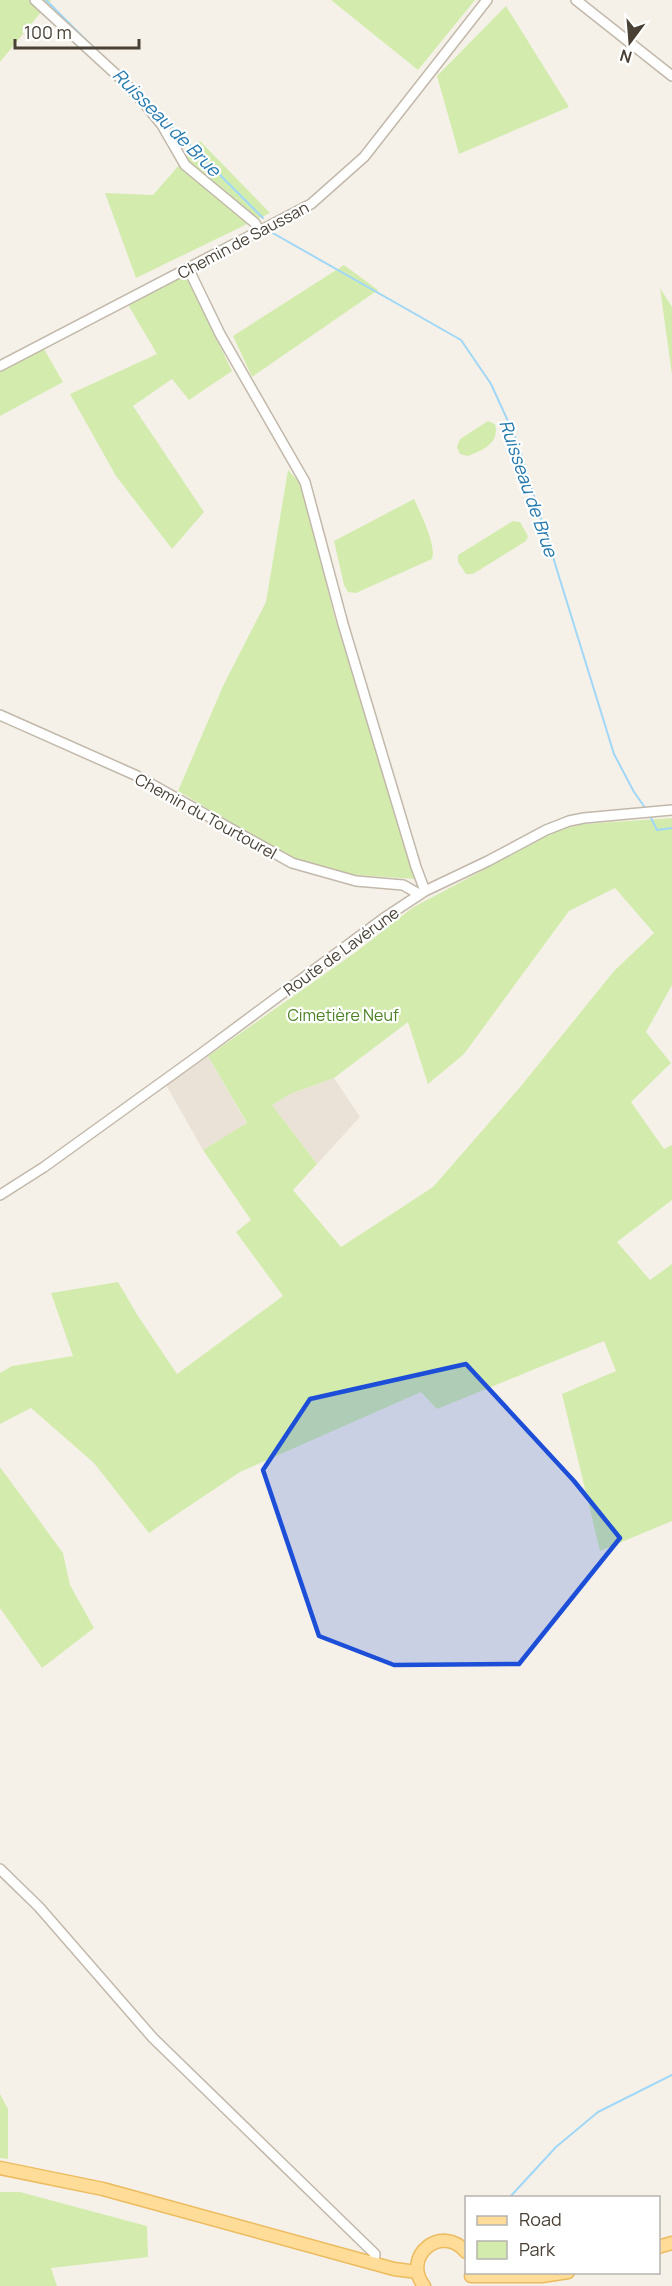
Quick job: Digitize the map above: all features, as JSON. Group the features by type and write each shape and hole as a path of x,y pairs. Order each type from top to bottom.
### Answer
{"main road":[{"path":"0,2168 103,2188 374,2262 397,2261 417,2268"},
{"path":"424,2286 417,2268 423,2250 436,2241 452,2241 465,2251"},
{"path":"469,2278 555,2274"}],"street":[{"path":"35,0 143,102 162,125 185,165 255,223 259,231"},
{"name":"Chemin de Saussan","path":"0,366 189,270 312,204 364,157 487,0"},
{"path":"582,2 672,76"},
{"path":"189,270 220,334 305,482 343,624 422,892"},
{"name":"Chemin du Tourtourel","path":"0,715 135,775 292,863 356,881 403,885 422,892"},
{"name":"Route de Lavérune","path":"0,1195 44,1167 422,892 568,821 672,810"},
{"path":"0,1869 39,1907 153,2038 375,2254 374,2262"}],"highlighted area":[{"path":"466,1364 574,1481 620,1538 519,1664 394,1665 319,1636 263,1470 310,1399"}],"shaded area":[{"path":"208,1056 247,1124 203,1150 166,1085"},
{"path":"334,1078 360,1117 317,1164 271,1105 290,1094"}],"green space":[{"path":"0,0 51,0 0,62"},
{"path":"331,0 475,0 418,70"},
{"path":"506,6 569,107 459,154 437,76"},
{"path":"200,141 270,213 136,278 105,193 153,195"},
{"path":"344,265 378,290 252,377 233,336"},
{"path":"185,274 232,371 189,400 172,379 133,406 204,512 172,549 116,476 70,394 157,354 127,303"},
{"path":"660,288 672,307 672,375"},
{"path":"44,349 63,382 0,416 0,372"},
{"path":"488,421 495,424 496,431 493,441 468,456 460,454 457,447 460,439"},
{"path":"288,470 302,485 334,615 415,879 356,875 291,858 178,791 223,686 266,602"},
{"path":"414,499 430,538 432,559 356,593 348,592 344,585 334,541"},
{"path":"513,521 520,522 528,536 526,541 473,574 466,574 458,562 458,555"},
{"name":"Cimetière Neuf","path":"672,818 672,985 646,1032 671,1063 631,1102 664,1149 672,1145 672,1200 617,1242 650,1280 672,1264 672,1521 600,1551 562,1394 616,1371 604,1341 437,1409 421,1392 240,1472 149,1533 94,1463 31,1408 0,1424 0,1373 12,1366 73,1356 51,1293 118,1282 177,1374 283,1296 236,1232 251,1220 203,1150 247,1123 208,1056 356,952 412,908 560,829 584,824","holes":["615,888 654,933 614,971 521,1086 433,1187 341,1247 293,1190 317,1164 272,1105 290,1094 334,1078 408,1022 428,1084 464,1054 569,911"]},
{"path":"0,1467 63,1553 70,1585 94,1628 42,1668 0,1608"},
{"path":"0,2094 8,2109 8,2159 0,2158"},
{"path":"0,2192 20,2192 147,2226 148,2257 51,2268 57,2286 0,2286"}],"waterway":[{"name":"Ruisseau de Brue","path":"46,0 94,48"},
{"name":"Ruisseau de Brue","path":"155,110 263,218"},
{"name":"Ruisseau de Brue","path":"271,232 461,340 491,384 517,441 614,754 634,792 646,809"},
{"name":"Ruisseau de Brue","path":"649,814 657,830 672,828"},
{"path":"511,2196 556,2147 598,2112 672,2075"}]}
